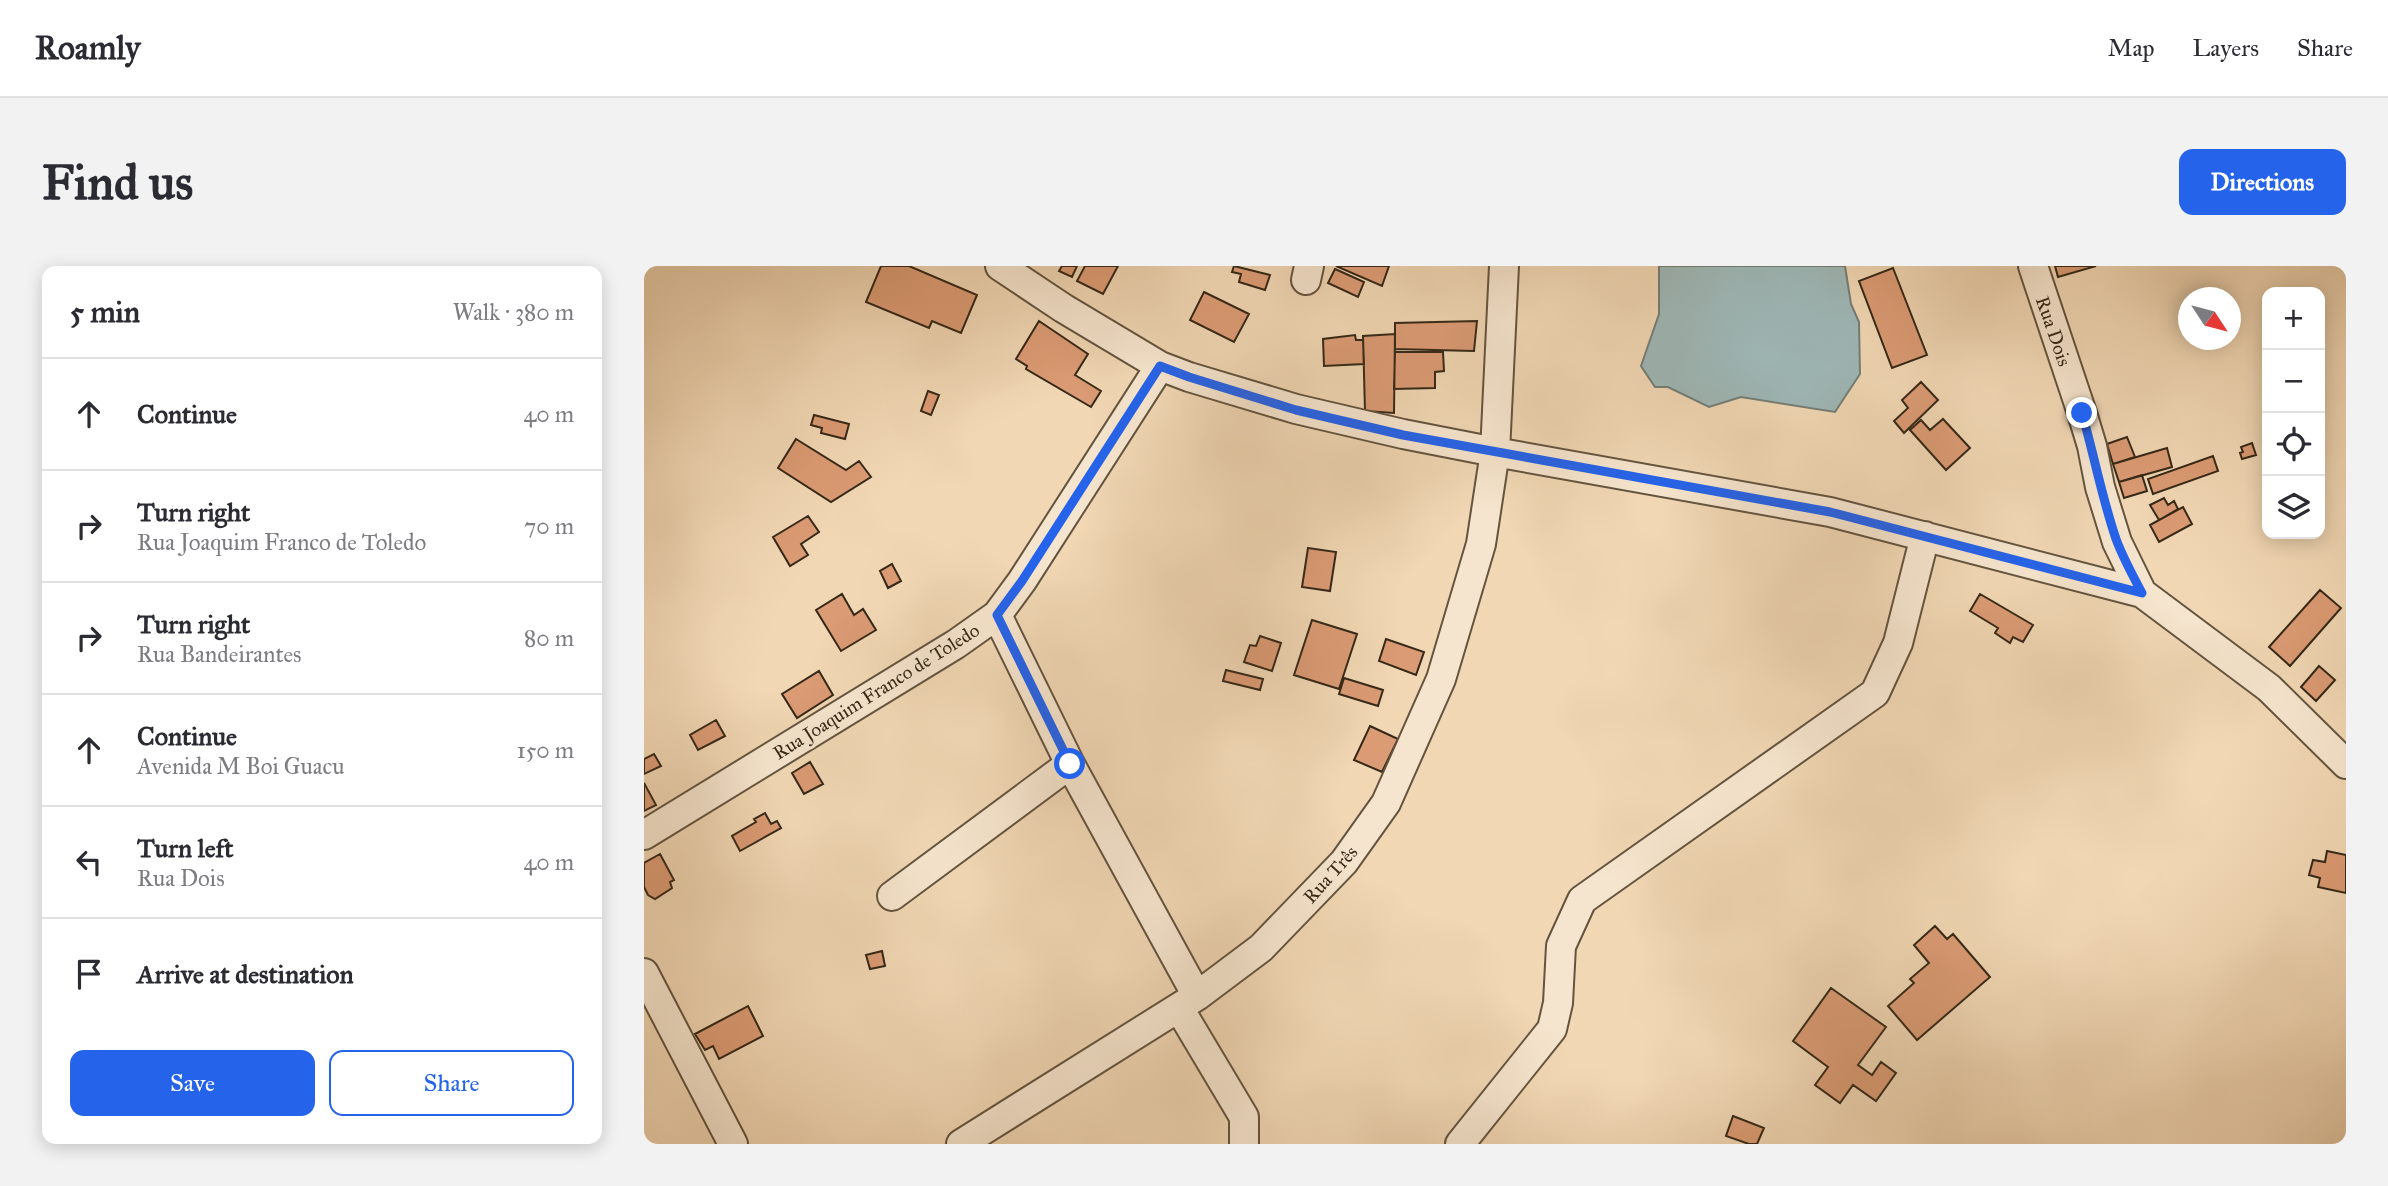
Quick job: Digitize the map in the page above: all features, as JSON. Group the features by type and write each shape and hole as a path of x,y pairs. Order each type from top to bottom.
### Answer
{"street":[{"path":"1000,266 1063,308 1160,366 1296,410 1403,435 1830,512 2142,593 2269,688 2346,764"},
{"name":"Rua Três","path":"961,1144 1188,1002 1261,948 1344,862 1386,803 1441,679 1481,544 1495,452 1504,266"},
{"name":"Rua Dois","path":"2033,266 2082,413 2117,542 2142,593"},
{"name":"Rua Joaquim Franco de Toledo","path":"644,835 956,644 997,615 1022,581 1160,366"},
{"path":"1460,1144 1552,1029 1558,1003 1561,946 1582,900 1875,693 1898,643 1925,536"},
{"path":"997,615 1244,1117 1244,1144"},
{"path":"892,896 1070,764"},
{"path":"644,973 733,1144"}],"water":[{"path":"1659,266 1845,266 1851,304 1859,322 1860,374 1835,412 1741,397 1709,407 1668,387 1655,387 1641,366 1659,314"}],"building":[{"path":"881,266 909,266 977,295 961,333 932,321 929,328 866,302"},
{"path":"1062,266 1077,266 1072,277 1059,271"},
{"path":"1085,266 1118,266 1103,294 1077,281"},
{"path":"1234,266 1270,275 1265,290 1239,282 1241,274 1232,272"},
{"path":"1336,266 1389,266 1382,286"},
{"path":"2055,266 2096,266 2058,277"},
{"path":"1893,268 1927,355 1892,368 1859,281"},
{"path":"1335,269 1364,282 1358,297 1328,283"},
{"path":"1204,292 1249,314 1234,342 1190,320"},
{"path":"1039,321 1088,354 1075,375 1101,391 1091,407 1026,369 1027,366 1016,359"},
{"path":"1477,321 1474,351 1395,349 1395,323"},
{"path":"1395,334 1394,413 1365,411 1363,336"},
{"path":"1355,335 1356,340 1363,340 1364,364 1324,366 1323,339"},
{"path":"1395,352 1443,352 1444,371 1435,372 1435,388 1394,389"},
{"path":"1921,382 1938,400 1904,433 1894,421 1908,408 1902,400"},
{"path":"928,391 939,395 931,415 921,411"},
{"path":"814,415 849,424 845,439 821,433 822,428 811,425"},
{"path":"1943,419 1970,448 1946,470 1910,430 1921,420 1930,430"},
{"path":"2127,437 2135,457 2113,464 2107,444"},
{"path":"796,439 846,470 859,461 871,477 831,502 778,468"},
{"path":"2252,443 2256,455 2242,459 2241,447"},
{"path":"2167,448 2172,467 2119,482 2113,464"},
{"path":"2213,456 2218,471 2153,494 2148,479"},
{"path":"2142,475 2147,491 2124,498 2119,482"},
{"path":"2164,498 2168,505 2174,501 2178,509 2159,520 2150,505"},
{"path":"2183,507 2192,524 2159,542 2150,525"},
{"path":"808,516 819,532 801,544 808,555 790,566 773,537"},
{"path":"1308,548 1336,552 1330,591 1302,587"},
{"path":"892,564 901,581 888,588 880,571"},
{"path":"2320,590 2341,608 2290,666 2269,647"},
{"path":"842,594 854,615 863,609 876,630 841,651 816,610"},
{"path":"1980,594 2033,625 2023,642 2013,637 2010,643 1995,633 1998,628 1970,611"},
{"path":"1312,620 1357,634 1339,689 1294,675"},
{"path":"1260,636 1281,643 1272,671 1244,662 1250,645 1256,646"},
{"path":"1386,639 1424,652 1416,675 1379,661"},
{"path":"2319,666 2335,680 2316,701 2301,687"},
{"path":"1226,670 1263,679 1260,690 1223,681"},
{"path":"819,671 833,695 797,718 782,694"},
{"path":"1344,678 1383,690 1378,706 1339,694"},
{"path":"716,720 725,736 698,750 690,735"},
{"path":"1370,726 1398,739 1382,772 1354,760"},
{"path":"654,754 661,766 644,774 644,759"},
{"path":"810,762 823,784 804,794 792,773"},
{"path":"644,783 656,805 644,811"},
{"path":"765,813 771,824 777,821 781,828 740,851 732,836 756,822 754,819"},
{"path":"2327,851 2346,855 2346,893 2318,887 2320,878 2309,875 2313,860 2325,862"},
{"path":"660,854 674,880 670,882 672,888 655,899 648,895 644,887 644,863"},
{"path":"1935,926 1947,939 1953,934 1990,977 1917,1040 1888,1006 1914,983 1910,979 1929,963 1914,945"},
{"path":"882,951 885,966 870,969 866,955"},
{"path":"1831,988 1886,1027 1858,1065 1872,1075 1881,1062 1896,1073 1876,1101 1853,1085 1840,1103 1815,1085 1828,1067 1793,1041"},
{"path":"748,1006 763,1036 719,1059 713,1046 705,1050 695,1034"},
{"path":"1733,1116 1764,1128 1757,1144 1726,1136"}],"route":[{"path":"1070,764 997,615 1022,581 1160,366 1296,410 1403,435 1830,512 2142,593 2117,542 2082,413"}]}
